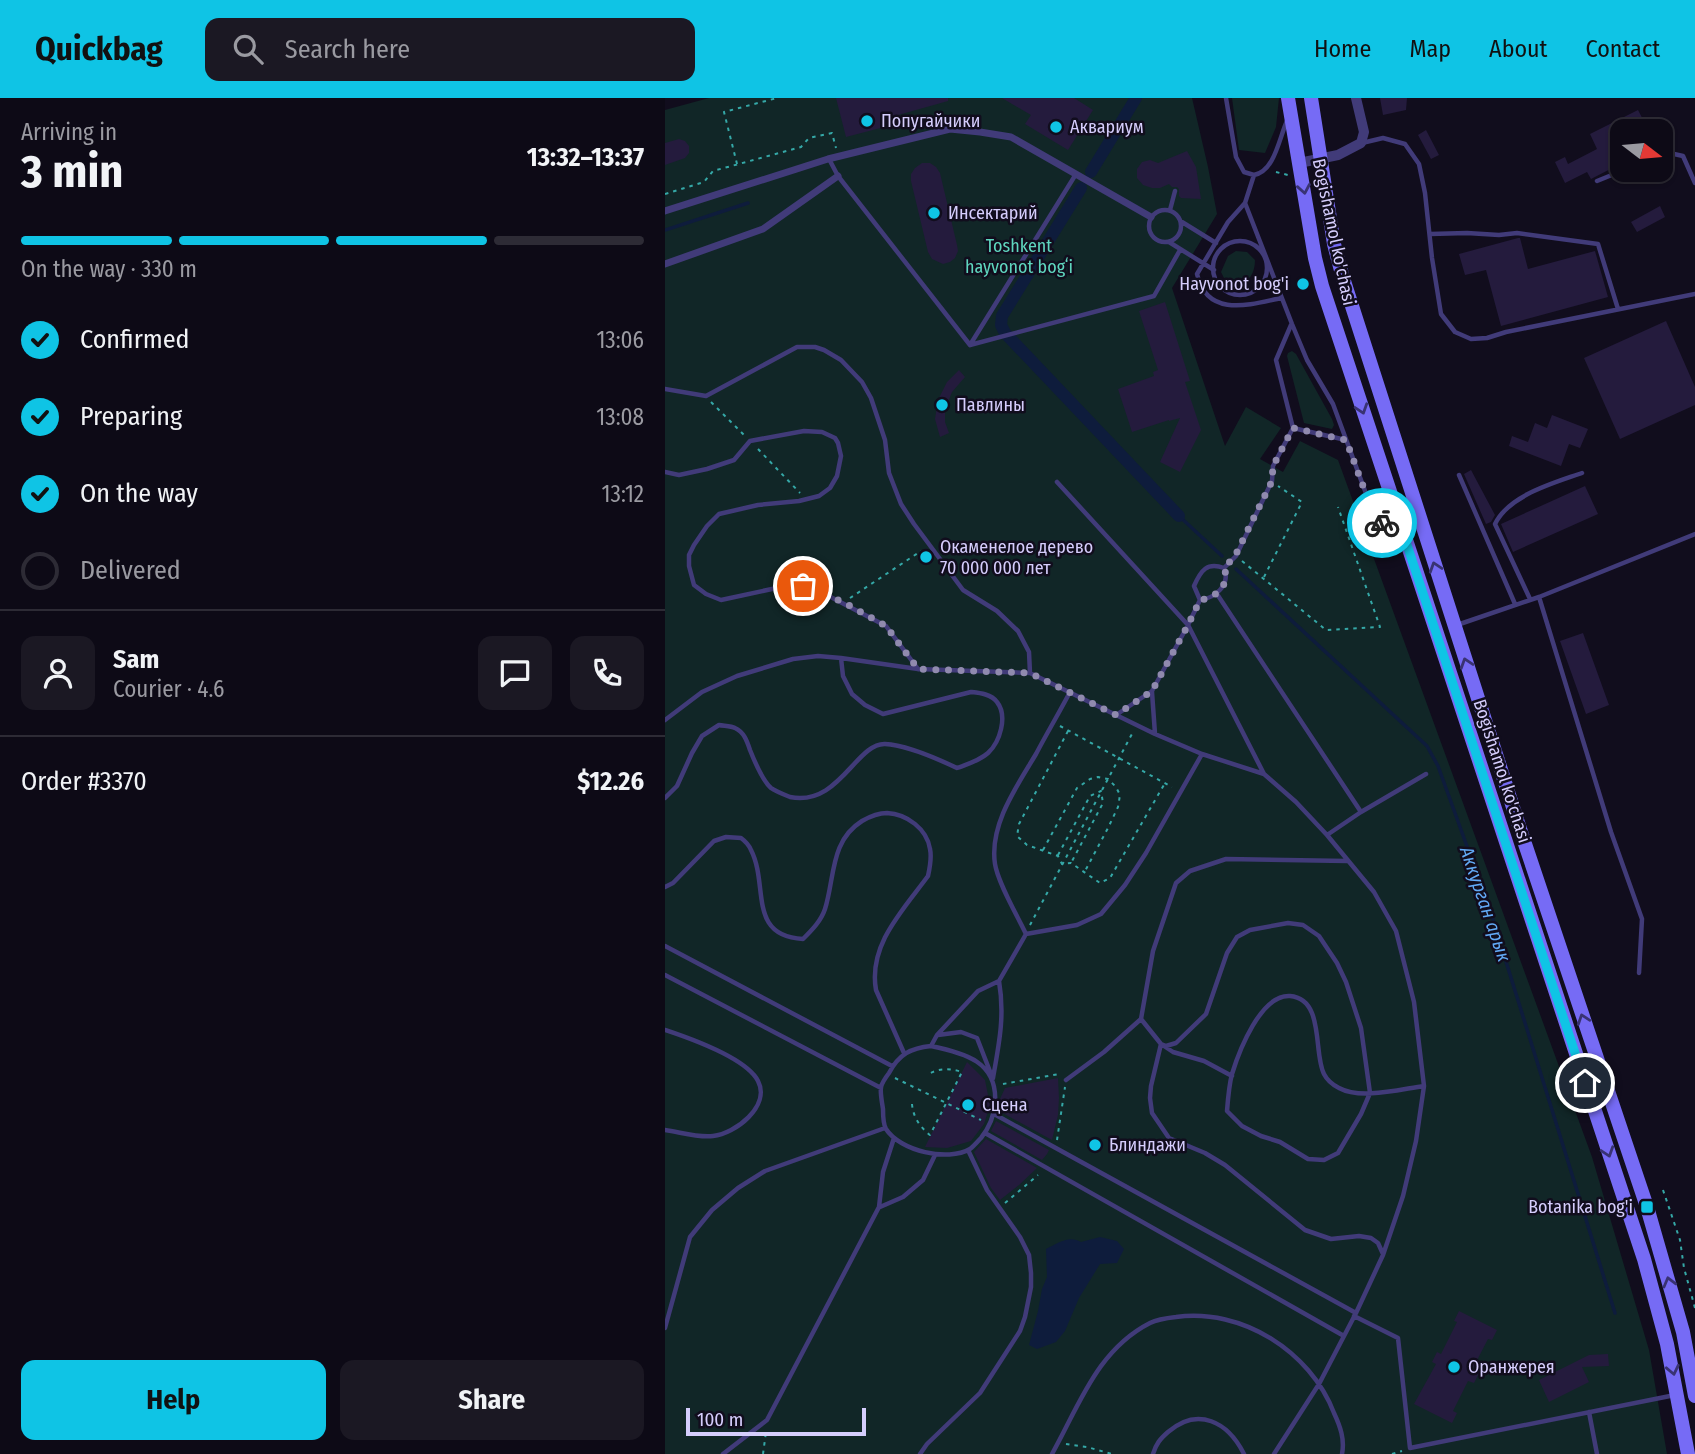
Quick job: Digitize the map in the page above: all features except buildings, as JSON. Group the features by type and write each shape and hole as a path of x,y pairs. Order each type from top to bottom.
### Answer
{"main road":[{"name":"Bogishamol ko'chasi","path":"1288,98 1322,286 1644,1258 1664,1327 1688,1454"},
{"name":"Bogishamol ko'chasi","path":"1311,98 1334,244 1343,278 1520,829 1689,1335 1695,1394"},
{"path":"1503,835 1510,827 1520,829"},
{"path":"1593,1108 1605,1110 1611,1101"},
{"path":"1678,1395 1695,1394"}],"street":[{"path":"1299,163 1338,155 1361,143 1364,132 1356,98"},
{"path":"665,211 828,159 950,129 1011,137 1151,217"},
{"path":"665,264 763,229 838,176"}],"lane":[{"path":"1226,98 1236,157 1244,172 1254,176 1267,169 1273,159 1291,114"},
{"path":"1361,143 1384,138 1405,144 1419,164 1441,314 1455,332 1471,339 1487,338 1695,294"},
{"path":"1673,154 1683,156 1695,183"},
{"path":"828,159 838,176 970,345"},
{"path":"970,345 1076,174"},
{"path":"1254,176 1245,203 1228,222 1197,274 1199,284 1211,300 1223,305 1281,298"},
{"path":"1597,181 1610,176"},
{"path":"1170,210 1175,191"},
{"path":"1245,203 1307,360 1333,404 1375,518 1405,539"},
{"path":"1168,242 1177,237 1181,222 1179,216 1170,210 1159,210 1151,217 1150,233 1157,240 1168,242 1214,271"},
{"path":"1181,222 1216,243"},
{"path":"1429,234 1517,233 1598,244 1618,309"},
{"path":"1238,241 1255,245 1266,258 1266,275 1257,289 1242,295 1234,294 1220,286 1214,271 1214,262 1217,254 1230,243 1238,241"},
{"path":"1216,243 1217,254"},
{"path":"970,345 1154,296 1181,250"},
{"path":"1224,568 1235,556 1272,481 1273,466 1293,428 1276,360 1292,324"},
{"path":"665,388 706,396 797,347 815,347 848,366 871,398 885,440 894,489 901,505 963,590 997,611 1018,631 1029,652 1030,673"},
{"path":"1293,428 1346,440"},
{"path":"665,472 679,475 734,460 751,441 804,431 823,432 835,438 841,456 837,476 819,496 719,514 706,526 689,555 694,584 706,594 722,600 786,586 803,586 843,602 886,626 918,669"},
{"path":"1530,599 1495,524 1507,508 1536,490 1582,473"},
{"path":"1459,475 1515,604"},
{"path":"1057,482 1188,625 1264,774 1296,802 1327,835 1374,892 1396,931 1414,1002 1424,1086 1416,1140 1403,1196 1383,1255 1355,1315 1319,1384 1274,1454"},
{"path":"1454,627 1539,597 1695,534"},
{"path":"1116,715 1152,691 1200,600 1194,586 1197,579 1208,566 1224,568 1227,574 1226,582 1217,594 1200,600"},
{"path":"1217,594 1361,812"},
{"path":"1539,597 1611,832 1642,919 1639,973"},
{"path":"665,720 702,692 737,676 793,659 817,656 918,669 1030,673 1155,734 1202,754 1264,774"},
{"path":"665,798 677,786 702,736 719,725 735,728 747,739 758,768 771,788 789,796 806,798 824,792 877,745 885,744 928,755 957,768 977,761 994,746 1003,715 997,702 991,697 971,692 883,714 865,705 852,694 843,676 841,658"},
{"path":"1152,691 1155,734"},
{"path":"1025,934 997,873 995,839 1019,784 1070,692"},
{"path":"1025,934 1077,925 1101,914 1146,853 1202,754"},
{"path":"1327,835 1426,774"},
{"path":"665,887 673,883 713,841 726,836 740,838 753,852 763,912 768,924 790,938 803,939 817,925 825,910 835,856 849,831 862,822 885,813 913,822 923,831 928,841 928,876 886,932 879,950 874,979 876,990 904,1053"},
{"path":"1066,1080 1104,1052 1141,1019 1153,951 1176,883 1190,871 1226,859 1347,861"},
{"path":"1161,1044 1166,1046 1176,1043 1206,1014 1227,953 1237,937 1249,930 1267,926 1297,924 1318,936 1337,963 1346,982 1361,1028 1370,1093 1338,1153 1324,1160 1308,1159 1280,1142 1261,1136 1242,1126 1227,1111 1232,1076 1240,1052 1264,1008 1279,998 1290,996 1301,1000 1311,1010 1322,1069 1325,1077 1339,1088 1348,1092 1370,1093 1424,1086"},
{"path":"931,1046 937,1035 978,991 999,981 1025,934"},
{"path":"665,946 892,1066"},
{"path":"665,975 881,1088"},
{"path":"993,1079 1002,1028 999,981"},
{"path":"1141,1019 1161,1044 1173,1052 1204,1061 1232,1076"},
{"path":"665,1030 709,1047 739,1063 758,1081 761,1091 760,1099 748,1117 726,1133 703,1136 665,1130"},
{"path":"937,1035 961,1032 977,1038 993,1079 994,1114 985,1133 968,1150 947,1155 935,1154 920,1151 894,1138 885,1128 881,1088 892,1066 904,1053 931,1046 953,1051 974,1059 993,1079"},
{"path":"1161,1044 1152,1077 1150,1098 1152,1113 1169,1138 1205,1153 1225,1165 1305,1230 1331,1239 1359,1236 1371,1238 1378,1243 1383,1255"},
{"path":"994,1114 1398,1338 1410,1451 1678,1395"},
{"path":"665,1328 690,1237 712,1210 738,1188 765,1171 885,1128"},
{"path":"985,1133 1344,1336"},
{"path":"723,1454 767,1420 879,1207 883,1172 894,1138"},
{"path":"920,1454 980,1393 1020,1331 1031,1287 1029,1255 1020,1237 987,1190 968,1150"},
{"path":"879,1207 903,1197 923,1180 935,1154"},
{"path":"1052,1454 1081,1397 1102,1363 1119,1345 1151,1323 1190,1315 1251,1328 1293,1354 1319,1384 1333,1408 1340,1427 1342,1454"},
{"path":"1589,1412 1597,1454"},
{"path":"1153,1454 1157,1441 1178,1423 1195,1418 1213,1421 1223,1427 1234,1437 1244,1454"}],"path":[{"path":"738,164 724,112 776,98"},
{"path":"665,194 704,182 713,171 801,148 809,138 832,133 838,157"},
{"path":"1267,169 1302,180"},
{"path":"1263,578 1302,502 1272,481"},
{"path":"1235,556 1326,630 1380,627 1338,507"},
{"path":"843,602 929,545"},
{"path":"1053,723 1182,792"},
{"path":"1025,934 1136,725"},
{"path":"1062,864 1058,856 1027,845 1017,836 1019,824 1068,731"},
{"path":"1043,850 1077,788 1090,779 1108,779 1120,795 1118,807 1084,874"},
{"path":"1062,864 1071,863 1100,883 1110,878 1164,783"},
{"path":"1058,856 1090,796 1101,791"},
{"path":"1071,863 1103,803 1101,791"},
{"path":"912,1104 916,1119 930,1135 962,1072 941,1069 927,1075"},
{"path":"994,1085 1059,1073 1066,1080"},
{"path":"888,1074 989,1124"},
{"path":"1663,1190 1680,1240 1683,1268 1695,1308"},
{"path":"763,1454 767,1420"},
{"path":"1058,1443 1112,1454"},
{"path":"1392,1454 1401,1452"}],"green space":[{"name":"Toshkent hayvonot bogʻi","path":"709,98 1192,98 1217,214 1172,288 1225,446 1246,407 1281,428 1260,459 1283,472 1300,441 1338,460 1592,1157 1649,1350 1667,1454 665,1454 665,110"},
{"path":"1232,98 1279,98 1276,127 1265,153 1239,150"},
{"path":"1236,251 1247,252 1255,260 1251,276 1238,287 1226,282 1221,272 1228,256"},
{"path":"1292,351 1332,419 1332,429 1304,423 1287,356"}],"water":[{"path":"1100,1237 1117,1241 1124,1249 1117,1263 1100,1264 1079,1298 1065,1331 1056,1342 1037,1349 1029,1345 1047,1277 1046,1249 1068,1240 1081,1242"}],"waterway":[{"path":"1091,172 1136,98"},
{"path":"1081,188 1002,316 1001,325 1005,333 1179,516"},
{"path":"665,230 748,203"},
{"name":"Аккурган арык","path":"1179,516 1222,556"},
{"name":"Аккурган арык","path":"1236,569 1427,746 1438,766 1490,910 1615,1313"}],"way so far":[{"path":"803,586 843,602 886,626 918,669 1030,673 1116,715 1152,691 1200,600 1217,594 1226,582 1227,574 1224,568 1235,556 1272,481 1273,466 1293,428 1346,440 1375,518 1382,523"}],"place":[{"name":"Попугайчики","path":"867,121"},
{"name":"Аквариум","path":"1056,127"},
{"name":"Инсектарий","path":"934,213"},
{"name":"Hayvonot bog'i","path":"1303,284"},
{"name":"Павлины","path":"942,405"},
{"name":"Окаменелое дерево 70 000 000 лет","path":"926,557"},
{"name":"Сцена","path":"968,1105"},
{"name":"Блиндажи","path":"1095,1145"},
{"name":"Botanika bog'i","path":"1647,1207"},
{"name":"Оранжерея","path":"1454,1367"}],"route":[{"path":"1382,523 1405,539 1585,1083"}]}
